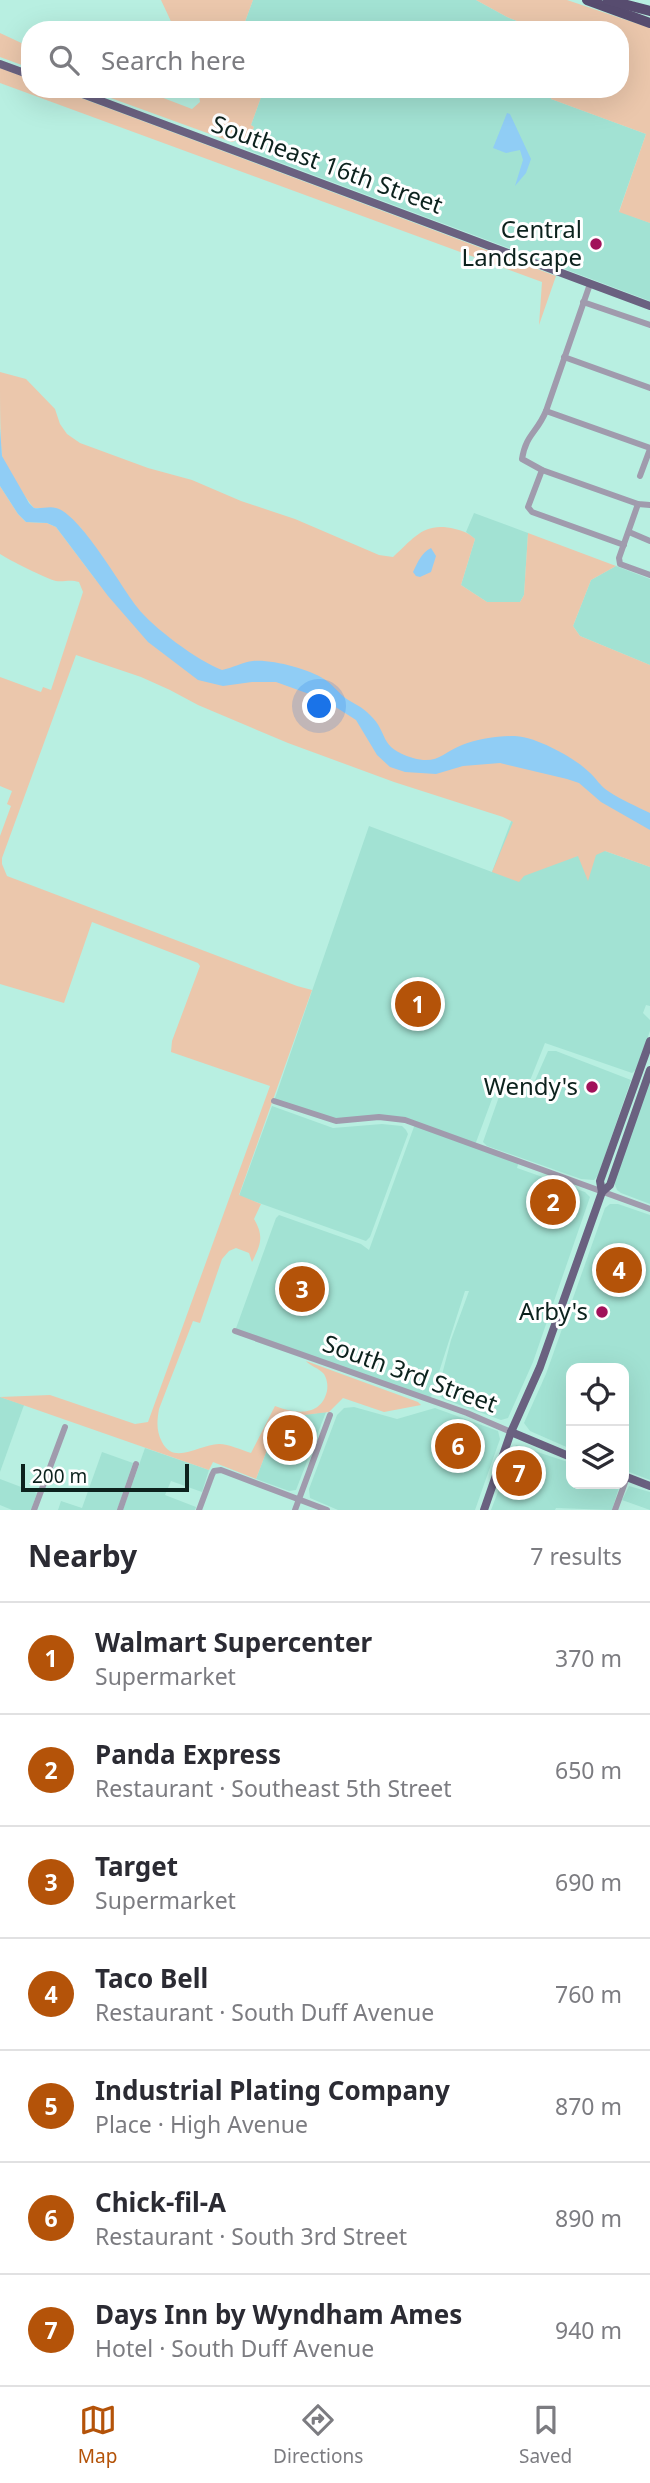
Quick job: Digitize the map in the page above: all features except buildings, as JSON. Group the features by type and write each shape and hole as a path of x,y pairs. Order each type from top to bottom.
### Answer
{"highway":[{"path":"587,0 650,23"},
{"path":"608,0 650,11"}],"main road":[{"path":"0,64 21,72"},
{"name":"Southeast 16th Street","path":"93,98 650,306"},
{"path":"602,1192 600,1181 650,1041"},
{"path":"484,1510 511,1432 540,1367 602,1192 610,1185 650,1070"},
{"name":"South 3rd Street","path":"511,1432 566,1455"},
{"path":"629,1478 650,1486"}],"street":[{"path":"590,284 546,411 540,426 527,438 522,459 542,470 638,504 650,505"},
{"path":"583,302 650,326"},
{"path":"564,357 650,388"},
{"path":"546,411 650,448 640,476"},
{"path":"542,470 528,507 532,512 624,545"},
{"path":"638,504 619,558 620,564 650,575"},
{"path":"629,532 650,541"},
{"path":"274,1101 336,1121 379,1117 405,1120 650,1209"},
{"name":"South 3rd Street","path":"235,1331 467,1413 511,1432"},
{"path":"295,1510 330,1415"},
{"path":"34,1510 65,1427"},
{"path":"120,1510 136,1464"},
{"path":"200,1510 212,1475 217,1470 226,1471 327,1510"},
{"path":"615,1510 621,1489"}],"shaded area":[{"path":"161,0 253,0 245,21 171,21"},
{"path":"253,0 476,0 517,21 245,21"},
{"path":"476,0 567,0 650,28 650,223 619,212 646,134 551,99 629,98 629,21 517,21"},
{"path":"0,33 21,43 21,65 0,57"},
{"path":"0,68 21,76 21,91 0,83"},
{"path":"41,98 81,98 556,276 539,325 542,282"},
{"path":"111,98 163,98 192,109 200,102 199,98 261,98 248,141 240,139 232,142"},
{"path":"261,98 551,98 646,134 619,211 650,223 650,301 245,149 254,127 251,125"},
{"path":"0,372 26,379 55,409 67,434 80,443 148,468 192,480 241,501 295,519 379,555 393,557 427,529 444,527 466,532 475,539 461,585 487,602 520,602 524,595 528,533 616,566 591,580 573,626 580,636 650,665 650,867 605,851 596,855 588,881 578,856 524,876 519,882 492,872 513,822 288,743 198,705 141,677 76,655 2,858 7,876 312,990 239,1195 261,1204 254,1219 260,1235 259,1245 252,1262 249,1253 236,1248 222,1259 200,1323 193,1321 159,1409 158,1426 162,1442 167,1449 180,1453 219,1444 251,1453 275,1406 291,1411 306,1411 319,1405 324,1399 327,1389 325,1376 306,1361 421,1405 384,1412 343,1398 329,1412 279,1418 256,1479 213,1462 209,1470 0,1397 50,1395 135,1424 148,1422 270,1086 171,1052 172,1041 200,966 92,922 64,1003 0,984 0,836 11,806 7,804 12,791 0,786 0,677 41,692 43,687 51,690 83,592 79,582 52,580 0,554 0,486 26,522 47,523 56,527 96,580 103,560 80,527 49,508 34,508 7,467 2,456"},
{"path":"474,513 528,533 524,595 520,602 487,602 461,585 475,539 466,532"},
{"path":"616,566 650,579 650,665 580,636 573,626 591,580"},
{"path":"519,800 605,851 650,867 650,1006 646,1005 643,1013 650,1020 650,1031 636,1070 632,1073 545,1043 529,1083 516,1086 499,1080 475,1145 519,1161 517,1168 585,1192 590,1197 533,1362 508,1418 501,1420 443,1399 437,1394 451,1340 469,1291 465,1291 430,1400 235,1331 279,1215 361,1244 369,1250 415,1124 392,1118 336,1121 274,1101 369,826 492,872"},
{"path":"548,1051 556,1051 631,1080 598,1176 594,1180 581,1179 487,1146 483,1142 501,1091 506,1088 520,1091 533,1085"},
{"path":"650,1080 650,1204 621,1193 614,1182"},
{"path":"272,1106 333,1128 382,1124 402,1126 406,1130 408,1134 370,1237 366,1241 239,1196"},
{"path":"610,1204 618,1204 650,1215 650,1480 629,1472 629,1363 566,1363 566,1447 530,1431 524,1423 546,1374 605,1208"},
{"path":"0,1397 24,1405 0,1472"},
{"path":"354,1407 397,1419 435,1408 498,1431 500,1439 475,1510 338,1510 310,1498 309,1489 337,1415 344,1408"},
{"path":"326,1412 296,1490 289,1491 256,1479 279,1418"},
{"path":"516,1445 566,1461 566,1489 618,1489 612,1510 491,1510"},
{"path":"145,1448 209,1470 202,1492 171,1481 165,1495 196,1507 195,1510 123,1510"},
{"path":"102,1452 133,1463 117,1510 58,1510 61,1501 82,1508"},
{"path":"0,1479 37,1493 31,1510 12,1510 0,1505"},
{"path":"629,1486 650,1492 650,1510 622,1500"}],"water":[{"path":"507,113 510,114 531,159 526,173 515,186 523,160 520,150 506,153 493,148"},
{"path":"0,428 2,456 29,503 34,508 53,507 66,513 88,536 144,615 201,659 222,670 261,661 290,666 317,675 367,712 389,745 402,754 421,760 434,759 462,745 494,737 514,736 533,740 565,754 583,766 613,794 650,813 650,830 601,802 579,783 567,779 500,763 463,766 436,774 405,772 390,767 377,755 356,720 323,699 276,682 223,686 198,680 148,642 108,596 56,527 47,523 26,522 18,514 0,486"},
{"path":"431,548 436,556 431,572 416,576 413,572 418,561"}],"place":[{"name":"Central Landscape","path":"596,244"},
{"name":"Walmart Supercenter","path":"418,1004"},
{"name":"Wendy's","path":"592,1087"},
{"name":"Panda Express","path":"553,1202"},
{"name":"Taco Bell","path":"619,1270"},
{"name":"Target","path":"302,1289"},
{"name":"Arby's","path":"602,1312"},
{"name":"Industrial Plating Company","path":"290,1438"},
{"name":"Chick-fil-A","path":"458,1446"},
{"name":"Days Inn by Wyndham Ames","path":"519,1473"}]}
